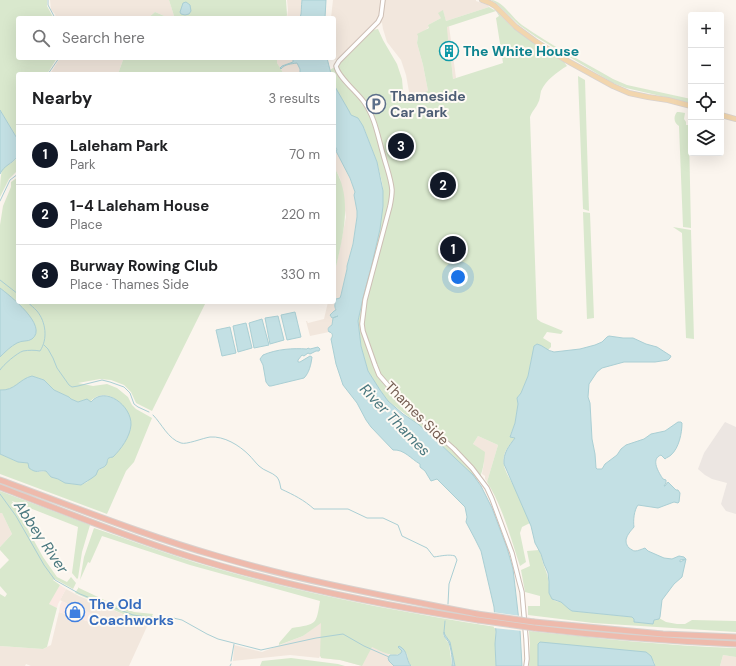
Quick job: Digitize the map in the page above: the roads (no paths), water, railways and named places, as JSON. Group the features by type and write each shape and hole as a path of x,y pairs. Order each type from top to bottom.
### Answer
{"highway":[{"path":"0,480 129,528 216,556 300,578 477,614 534,622 648,633 736,637"},
{"path":"0,487 130,537 191,557 234,570 359,599 478,620 534,628 654,640 736,644"}],"main road":[{"path":"482,0 495,6 516,27 535,41 613,86 629,93 688,105"},
{"path":"724,116 736,119"}],"street":[{"name":"Thames Side","path":"383,0 381,16 378,22 339,61 336,66 339,74 357,93 369,110 391,185 390,206 365,300 362,324 363,331 367,346 375,365 386,384 417,416 454,449 477,474 490,493 512,553 520,582 526,639 526,666"}],"water":[{"path":"302,0 326,0 325,16 300,16"},
{"path":"186,2 190,5 191,11 189,14 185,15 181,14 180,12 183,3"},
{"path":"293,60 328,60 330,72 300,72 297,63 286,65 281,69 280,68 282,66 293,62"},
{"name":"River Thames","path":"336,89 351,115 358,118 363,126 377,162 383,191 380,229 358,321 361,346 368,371 388,401 437,441 473,475 481,486 492,508 513,569 520,630 522,666 496,666 494,607 481,551 466,522 467,517 465,507 437,479 431,481 425,471 420,467 420,464 401,451 393,450 371,427 357,403 343,385 336,364 331,339 332,335 328,330 332,325 333,318 338,316 332,318 330,315 336,310 336,299 340,298 341,295 353,244 357,211 354,195 355,192 350,178 336,151"},
{"path":"0,110 16,137 16,158 0,174"},
{"path":"0,288 16,301 16,304 19,304 26,311 32,319 36,333 32,339 15,344 0,357"},
{"path":"295,312 301,337 287,340 281,315"},
{"path":"278,316 284,340 270,344 265,318"},
{"path":"262,319 269,345 254,348 249,323"},
{"path":"246,323 252,348 238,352 233,326"},
{"path":"230,327 236,353 222,356 216,330"},
{"path":"609,336 633,338 657,347 671,356 668,360 655,362 624,362 602,368 597,372 589,384 588,397 590,403 592,439 596,468 602,469 605,464 617,455 626,445 644,439 651,434 665,431 678,422 682,423 680,440 674,452 665,459 661,455 656,460 656,466 661,476 666,480 664,486 668,482 676,490 678,490 680,493 679,502 674,502 658,508 638,505 634,516 634,527 626,539 629,548 634,551 645,548 648,551 664,558 672,559 679,556 686,559 682,577 674,584 662,600 660,617 659,619 654,620 653,624 634,622 632,617 572,611 561,602 552,599 549,593 548,573 535,543 531,526 504,464 505,453 515,438 510,437 515,423 518,404 517,398 521,393 528,376 534,346 537,344 554,352 580,349 602,342"},
{"path":"318,347 320,349 319,351 310,354 308,353 304,356 302,355 298,360 298,362 300,362 310,356 312,357 310,369 304,378 271,386 269,386 266,382 263,365 260,359 263,355 285,349 310,349"},
{"path":"32,376 44,380 54,390 78,402 87,399 91,402 97,397 103,396 110,397 117,400 127,411 131,425 125,442 113,457 108,459 105,466 98,470 96,475 81,485 65,483 51,477 46,471 34,471 29,468 28,463 18,462 0,454 0,390 10,389"},
{"path":"444,632 450,642 455,666 452,666 450,648 448,641 444,636"},
{"path":"540,642 646,652 651,656 655,666 538,666 538,644"},
{"path":"399,646 406,653 411,666 394,666 389,661 388,658 390,655 398,655 401,653 402,651 398,647"}],"waterway":[{"name":"Abbey River","path":"48,0 48,5 54,16"},
{"name":"Abbey River","path":"49,72 58,60"},
{"name":"Abbey River","path":"0,201 10,180 16,176"},
{"name":"Abbey River","path":"0,280 16,292"},
{"name":"Abbey River","path":"0,370 10,359 20,352 30,350 40,351 43,346 45,336 44,325 40,315 29,304"},
{"path":"44,345 48,349 57,368 72,387 102,380 110,382 124,387 130,393 134,404 149,412"},
{"path":"153,415 169,435 181,443 215,437 221,438 236,445 245,451 261,468 277,477 281,489 299,498 314,509 348,509 367,518 383,518 398,525 402,536 427,548 434,557 448,555 455,556 457,560 449,584 448,604"},
{"name":"Abbey River","path":"0,494 16,516 44,565 55,580 80,594 133,615 147,617 169,617 182,620 218,639 261,650 316,638 343,634 364,646 389,657"},
{"path":"444,632 445,621"},
{"path":"231,661 234,644"}],"place":[{"name":"The White House","path":"449,51"},
{"name":"Thameside Car Park","path":"376,104"},
{"name":"Burway Rowing Club","path":"401,146"},
{"name":"1-4 Laleham House","path":"443,185"},
{"name":"Laleham Park","path":"453,249"},
{"name":"The Old Coachworks","path":"75,612"}]}
